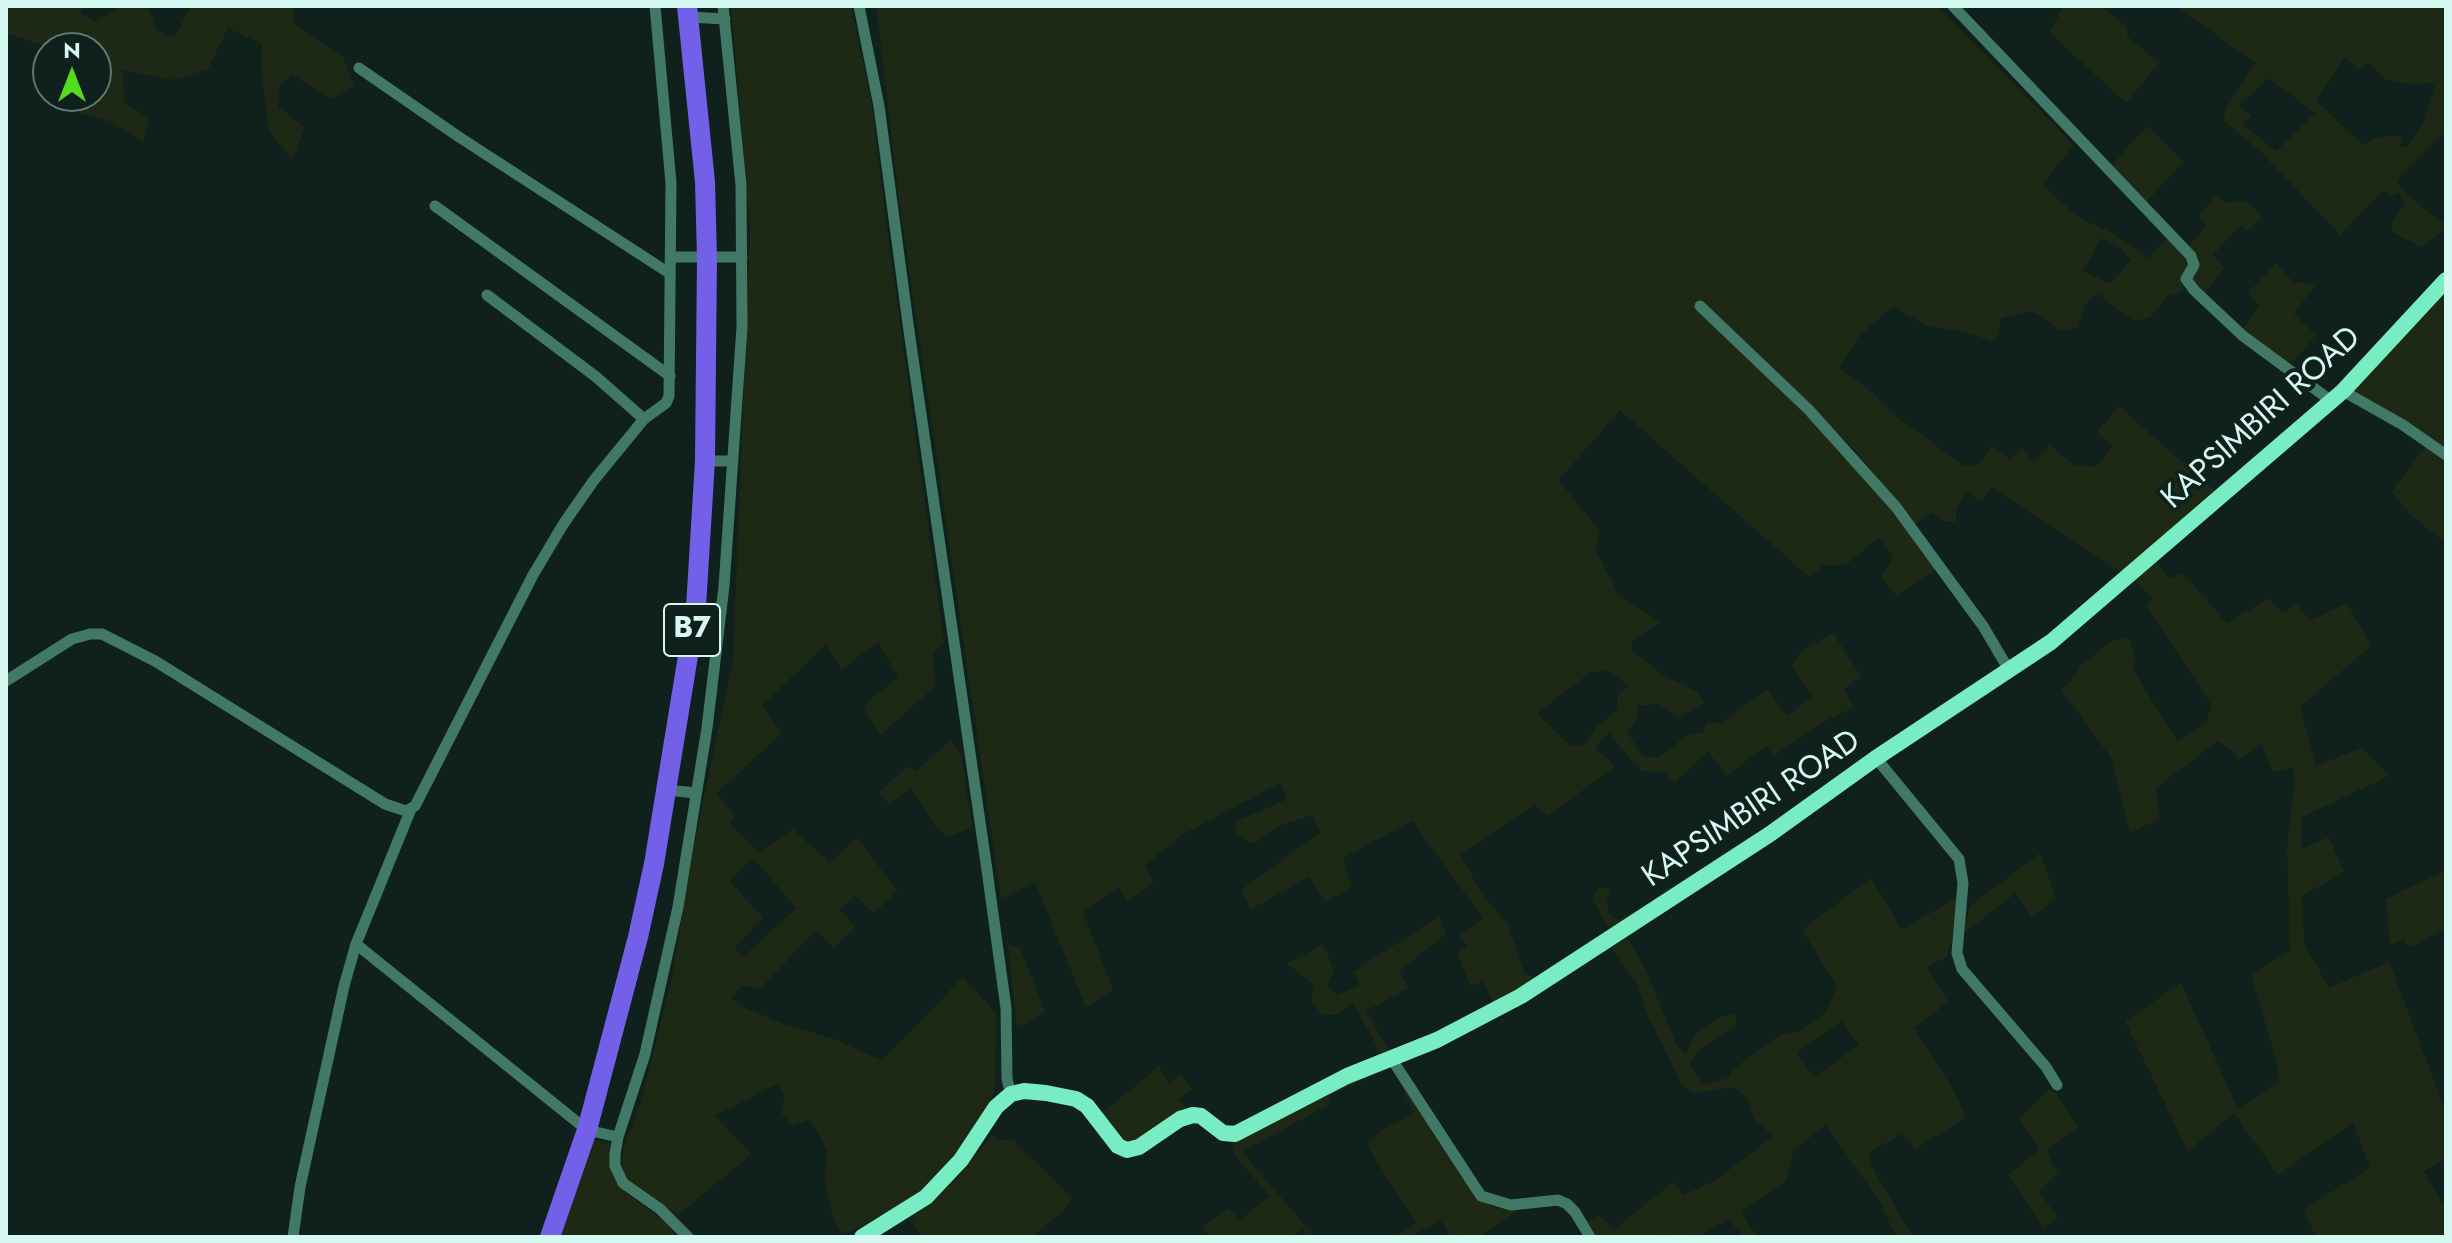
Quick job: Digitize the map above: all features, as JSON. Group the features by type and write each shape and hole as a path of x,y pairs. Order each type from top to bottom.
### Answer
{"highway":[{"name":"B7","path":"550,1237 587,1130 638,937 667,790 696,607 705,461 707,257 705,182 688,11"}],"street":[{"path":"293,1237 300,1187 344,986 356,944 411,809 422,794 546,551 594,480 644,419 666,403 670,376 671,183 664,75 655,6"},
{"path":"859,6 879,106 988,877 1006,1008 1007,1079 1011,1094 996,1107 961,1160 926,1197 862,1237"},
{"path":"1953,6 2191,256 2194,265 2186,279 2243,336 2336,396 2403,425 2446,455"},
{"path":"688,11 724,12 738,143 742,327 716,661 665,972 645,1054 618,1137 615,1166 623,1183 660,1209 688,1237"},
{"path":"359,68 669,273"},
{"path":"435,206 670,376"},
{"path":"671,257 742,257"},
{"name":"KAPSIMBIRI ROAD","path":"1011,1094 1035,1092 1061,1094 1076,1099 1087,1106 1118,1146 1127,1150 1134,1150 1180,1119 1193,1115 1201,1116 1223,1133 1235,1134 1347,1076 1437,1040 1521,996 1770,834 1876,758 2051,642 2336,396 2446,280"},
{"path":"487,295 595,376 644,419"},
{"path":"1700,306 1809,410 1896,507 1983,626 2009,670"},
{"path":"705,461 733,461"},
{"path":"6,681 72,639 102,634 155,661 393,808 411,809"},
{"path":"1876,758 1959,859 1963,883 1957,953 1962,969 2046,1067 2057,1085"},
{"path":"667,790 696,793"},
{"path":"356,944 587,1130 618,1137"},
{"path":"1391,1058 1481,1196 1511,1205 1558,1200 1575,1212 1590,1237"}],"green space":[{"path":"6,6 84,6 80,12 95,22 119,6 141,6 149,10 156,29 174,38 191,6 293,6 294,24 343,57 354,86 330,99 292,74 280,85 278,107 305,127 292,160 269,130 262,77 262,44 228,28 208,69 175,80 123,70 124,102 149,118 143,142 109,121 80,112 112,112 112,32 32,32 32,42 6,33"},
{"path":"731,6 851,6 872,104 944,642 933,655 935,687 880,735 863,706 898,677 878,643 842,669 826,644 762,706 782,733 717,793 735,817 730,824 759,852 793,829 829,863 857,838 898,891 874,913 855,896 840,910 856,927 834,948 816,930 761,988 741,986 731,999 781,1023 837,1040 882,1061 963,977 996,1013 995,1091 965,1144 923,1188 897,1208 842,1235 833,1218 825,1181 827,1150 810,1119 793,1126 782,1114 784,1096 777,1084 715,1116 752,1154 678,1215 627,1181 621,1167 671,982 692,855 733,660 750,229","holes":["753,858 796,908 743,957 734,948 763,918 730,881"]},
{"path":"876,6 1937,6 2074,145 2042,184 2079,218 2113,233 2147,258 2168,238 2187,257 2190,265 2183,278 2183,291 2169,295 2150,317 2134,321 2098,294 2086,303 2078,328 2059,330 2029,311 2001,318 1994,342 1966,332 1928,326 1893,307 1859,336 1840,368 1873,393 1893,414 1963,465 1971,467 1981,462 1992,445 2009,459 2022,448 2034,462 2049,445 2074,465 2096,467 2112,446 2097,432 2119,406 2216,492 2123,573 1992,488 1982,501 1967,493 1956,509 1956,522 1943,521 1932,512 1914,524 1855,450 1701,301 1695,308 1839,447 1909,529 1936,570 1896,595 1881,578 1893,557 1878,537 1846,565 1824,565 1809,577 1620,410 1559,480 1600,532 1595,548 1619,595 1660,622 1632,641 1632,652 1665,676 1696,691 1705,703 1680,717 1656,704 1637,706 1637,718 1627,732 1642,755 1659,758 1687,735 1703,733 1706,723 1721,723 1767,689 1787,716 1813,696 1792,666 1800,652 1833,633 1861,676 1844,689 1854,707 1827,720 1774,756 1766,746 1726,776 1708,751 1675,783 1664,772 1642,771 1610,733 1595,747 1615,767 1547,816 1535,804 1461,855 1480,891 1507,923 1524,972 1534,978 1515,993 1494,1003 1482,981 1471,987 1457,953 1467,946 1459,936 1483,918 1412,821 1343,858 1352,887 1326,902 1309,877 1251,909 1241,890 1321,832 1312,815 1278,826 1254,844 1236,835 1235,822 1287,799 1280,783 1182,835 1145,865 1154,883 1127,902 1119,887 1083,912 1113,990 1086,1007 1035,882 1001,899 899,200","holes":["2101,238 2119,247 2131,260 2110,284 2083,271","1607,671 1630,686 1617,695 1617,710 1597,726 1584,744 1571,747 1537,713 1591,672"]},
{"path":"2063,6 2102,6 2127,27 2127,36 2159,63 2126,103 2050,33"},
{"path":"2175,6 2446,6 2446,131 2396,181 2446,228 2421,247 2392,232 2392,222 2405,204 2399,193 2393,196 2383,191 2340,235 2261,152 2224,121 2225,110 2256,63","holes":["2345,57 2359,70 2367,62 2385,79 2414,85 2436,82 2423,123 2406,148 2400,146 2402,137 2392,136 2375,138 2363,145 2316,101","2268,78 2315,113 2276,151 2243,125 2251,116 2239,106"]},
{"path":"2147,126 2184,162 2146,202 2111,166"},
{"path":"2216,194 2226,203 2246,201 2262,217 2248,231 2240,225 2213,255 2225,268 2204,293 2193,283 2192,277 2199,266 2199,259 2189,245 2207,226 2199,216"},
{"path":"2276,263 2293,282 2316,284 2294,314 2316,335 2290,365 2242,330 2259,306 2248,293"},
{"path":"2446,291 2446,450 2415,427 2353,390"},
{"path":"2425,447 2446,462 2446,543 2412,516 2391,492"},
{"path":"2156,560 2170,579 2182,572 2227,623 2269,598 2282,613 2297,604 2310,621 2347,603 2371,646 2300,707 2316,766 2361,748 2389,776 2302,817 2301,849 2329,837 2344,872 2302,896 2304,943 2329,988 2389,962 2446,1112 2446,1159 2424,1171 2442,1203 2446,1201 2446,1237 2316,1237 2304,1210 2370,1167 2353,1123 2278,1175 2234,1113 2188,1151 2125,1021 2181,983 2238,1109 2279,1081 2277,1063 2251,974 2290,951 2287,848 2295,780 2293,767 2273,772 2261,744 2238,761 2234,751 2218,741 2156,788 2159,819 2130,833 2111,758 2061,689 2069,684 2082,664 2110,642 2128,637 2135,654 2133,670 2178,742 2206,722 2212,706 2147,607 2152,598 2134,579"},
{"path":"951,740 961,754 972,827 949,837 937,829 911,787 889,805 879,792 908,766 915,772"},
{"path":"2040,853 2056,898 2032,917 2016,893 1964,933 1969,907"},
{"path":"2446,870 2446,928 2410,948 2404,940 2390,945 2386,899"},
{"path":"1871,878 1902,930 1957,897 1952,943 1946,957 1927,967 1948,1002 1914,1028 1956,1094 1966,1117 1916,1149 1901,1134 1869,1153 1872,1167 1913,1237 1896,1237 1881,1204 1826,1125 1794,1150 1786,1181 1742,1212 1757,1237 1743,1237 1729,1219 1699,1236 1687,1233 1684,1237 1669,1237 1664,1233 1660,1237 1596,1237 1588,1222 1598,1215 1614,1229 1673,1182 1683,1195 1713,1182 1774,1136 1755,1121 1747,1098 1735,1087 1695,1093 1682,1085 1647,1014 1636,982 1612,948 1627,938 1645,968 1677,1046 1686,1054 1695,1034 1721,1017 1737,1013 1735,1027 1696,1052 1690,1066 1704,1084 1728,1078 1732,1070 1781,1034 1801,1031 1826,1012 1837,986 1802,930","holes":["1842,1021 1859,1045 1814,1077 1797,1053"]},
{"path":"1598,887 1611,889 1606,900 1609,914 1617,920 1647,905 1667,888 1677,889 1611,931 1592,899"},
{"path":"1439,916 1446,934 1399,971 1409,988 1366,1011 1390,1052 1382,1056 1353,1003 1335,1015 1321,1014 1312,1001 1313,983 1287,964 1323,945 1334,970 1328,985 1337,995 1360,985 1353,972"},
{"path":"1008,944 1020,947 1045,1012 1017,1029"},
{"path":"1389,1064 1392,1067 1331,1095 1328,1105 1242,1152 1315,1237 1309,1237 1302,1229 1292,1237 1209,1237 1202,1227 1229,1208 1240,1220 1270,1196 1236,1157 1231,1141"},
{"path":"1159,1066 1168,1083 1181,1074 1193,1089 1178,1099 1185,1107 1134,1144 1124,1142 1101,1114"},
{"path":"1397,1074 1478,1197 1492,1207 1517,1210 1479,1237 1464,1237 1461,1234 1451,1237 1441,1221 1408,1237 1393,1237 1416,1223 1367,1146 1382,1130 1413,1114"},
{"path":"2050,1089 2056,1093 2078,1127 2046,1151 2058,1173 2039,1192 2058,1217 2044,1229 2008,1175 2039,1150 2019,1118"},
{"path":"992,1135 1001,1140 1013,1140 1072,1198 1064,1210 1032,1237 924,1237 910,1220 955,1181"},
{"path":"593,1139 612,1144 610,1167 619,1188 663,1220 678,1237 561,1237"}]}
